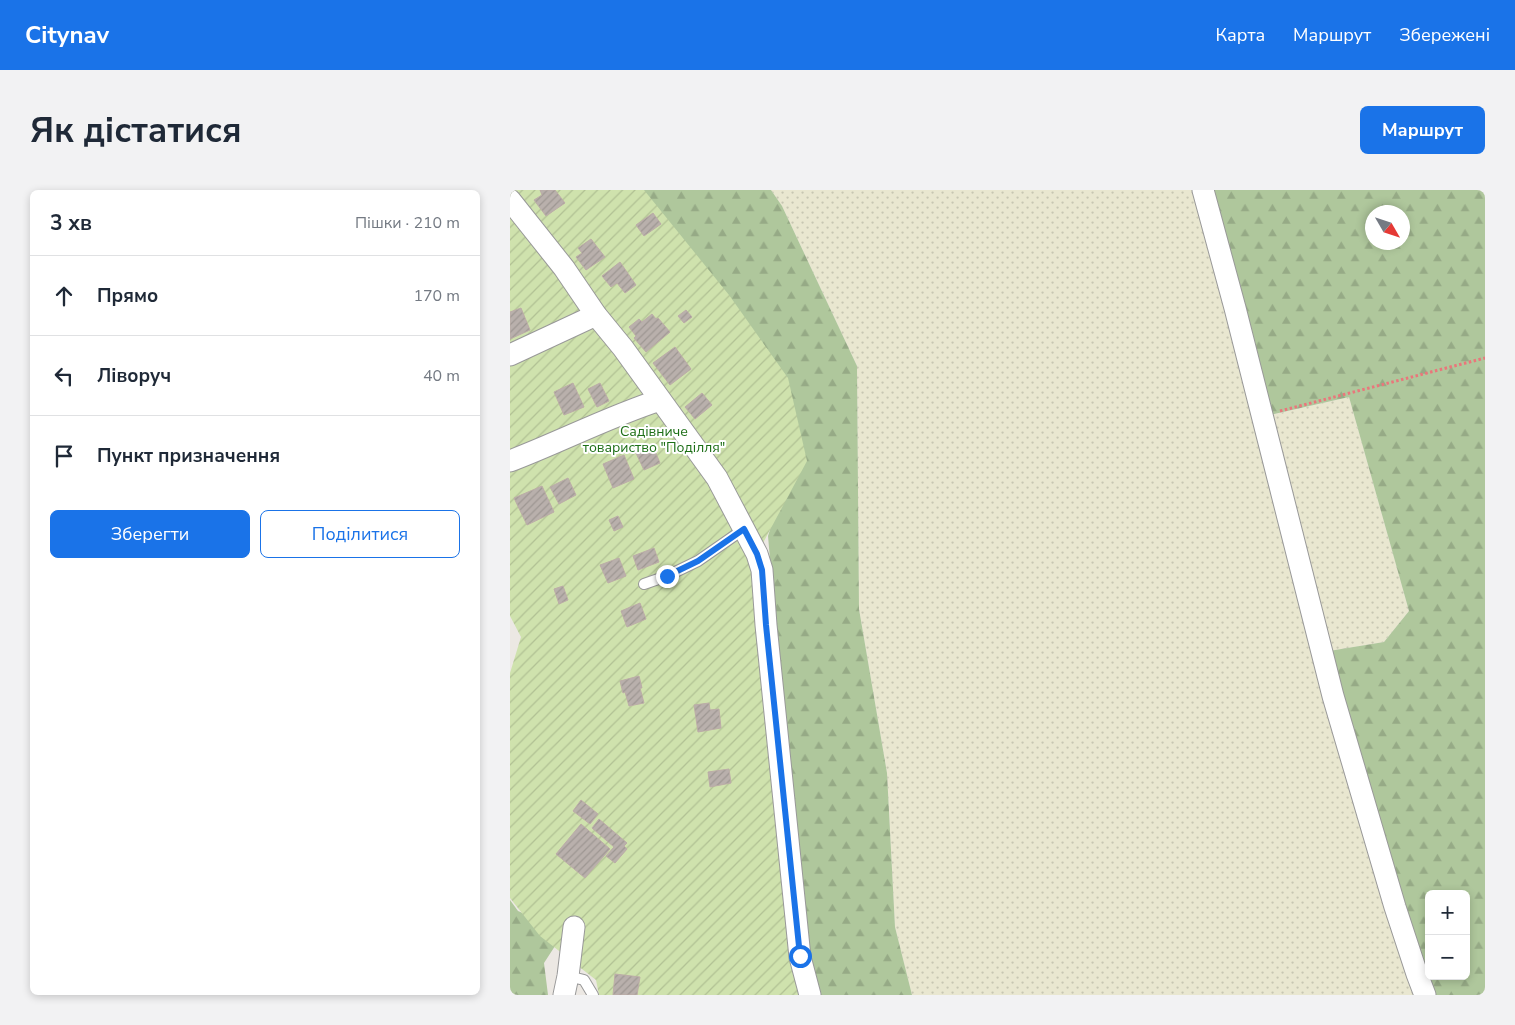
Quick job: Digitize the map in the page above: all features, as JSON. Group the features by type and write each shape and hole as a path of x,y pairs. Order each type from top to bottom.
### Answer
{"street":[{"path":"1203,190 1333,696 1395,907 1425,995"},
{"path":"510,200 564,268 596,315 623,348 717,478 757,554 762,570 800,956 810,995"},
{"path":"510,355 596,315"},
{"path":"510,461 545,448 642,405 660,400"},
{"path":"566,986 574,928"}],"lane":[{"path":"644,584 667,576 698,561 744,529"},
{"path":"566,986 584,980 592,995"}],"path":[{"path":"1262,416 1485,358"}],"shaded area":[{"path":"771,190 1193,190 1258,418 1349,397 1409,611 1384,642 1323,652 1419,995 912,995 895,927 887,773 859,609 857,366 782,206"}],"green space":[{"name":"Садівниче товариство \"Поділля\"","path":"510,190 644,190 729,295 788,378 807,461 763,543 815,995 599,995 596,980 540,936 510,898 510,673 521,637 510,616"},
{"path":"630,190 771,190 782,206 857,366 859,609 887,773 895,927 912,995 815,995 793,826 768,536 793,458"},
{"path":"1193,190 1485,190 1485,995 1419,995 1323,652 1384,642 1409,611 1349,397 1257,418"},
{"path":"510,900 518,911 546,923 581,906 544,963 548,995 510,995"}],"building":[{"path":"540,190 555,190 565,203 546,216 534,200 542,195"},
{"path":"653,213 661,224 644,236 636,225"},
{"path":"591,239 605,257 586,270 576,257 582,253 578,248"},
{"path":"620,262 636,285 625,293 617,283 611,287 602,276"},
{"path":"521,308 530,330 510,339 510,312"},
{"path":"686,310 692,317 684,323 678,316"},
{"path":"652,314 670,332 646,352 634,338 636,336 629,327 639,319 642,322"},
{"path":"675,347 691,369 670,385 653,363"},
{"path":"573,383 584,407 564,415 554,392"},
{"path":"600,383 609,401 597,407 588,389"},
{"path":"702,393 712,405 695,419 685,407"},
{"path":"652,444 660,463 644,470 635,451"},
{"path":"624,455 634,479 613,488 603,464"},
{"path":"568,478 576,495 559,504 550,487"},
{"path":"542,486 554,512 527,525 514,498"},
{"path":"618,516 623,527 614,531 609,520"},
{"path":"654,548 659,562 638,570 633,556"},
{"path":"619,558 626,576 608,583 600,565"},
{"path":"563,586 568,600 559,604 554,589"},
{"path":"640,603 646,619 627,627 621,611"},
{"path":"639,676 644,703 629,706 620,681"},
{"path":"709,703 710,710 719,709 721,728 698,732 694,705"},
{"path":"729,769 731,783 710,787 708,772"},
{"path":"581,800 598,814 590,824 573,811"},
{"path":"599,819 627,843 624,846 627,849 615,863 606,856 614,847 592,828"},
{"path":"581,824 610,849 585,878 556,854"},
{"path":"615,974 640,977 637,995 613,995"}],"route":[{"path":"667,576 698,561 744,529 757,554 764,585 766,625 800,956"}]}
